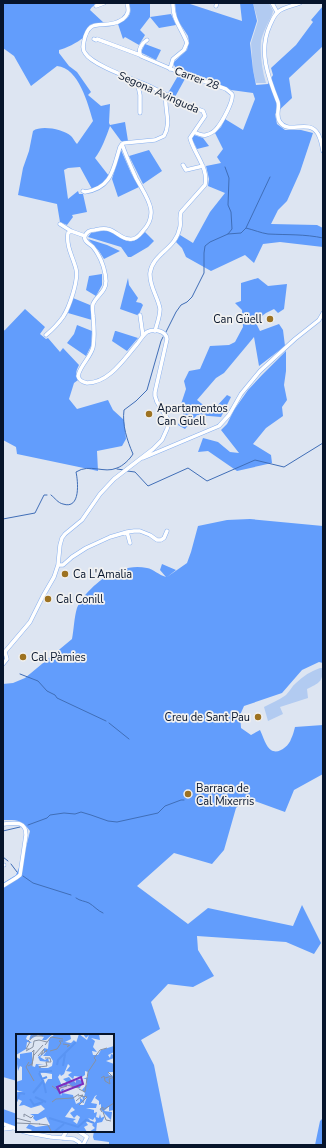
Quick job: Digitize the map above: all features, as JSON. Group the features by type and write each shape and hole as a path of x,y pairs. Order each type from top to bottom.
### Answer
{"street":[{"path":"96,6 104,3"},
{"name":"Segona Avinguda","path":"127,3 128,12 120,22 112,25 95,25 88,30 84,39 83,50 85,54 104,66 192,108 203,111 205,116 190,136 190,140 206,174 205,186 181,212 180,228 176,238 172,244 156,259 151,270 151,280 160,309 156,331"},
{"path":"170,69 173,59 184,50 187,43 175,20 173,3"},
{"path":"272,3 277,12"},
{"path":"300,3 277,12 266,35 265,58 269,78 278,104 278,120 281,124 288,127 307,126 313,128 319,136 323,151"},
{"name":"Carrer 28","path":"94,39 231,92 233,98 223,120 214,131 204,136 194,132"},
{"path":"141,56 139,49 143,42 147,40"},
{"path":"137,81 140,95 140,113"},
{"path":"83,191 85,192 92,190 108,181 122,144 155,140 164,136 168,123 165,101 166,95"},
{"path":"3,664 7,659 4,653 30,622 54,577 58,565 62,538 78,524 100,494 114,479 157,445 165,434 169,422 155,396 167,338 161,331 147,332 115,369 104,378 89,383 83,382 78,376 93,348 93,306 104,290 106,282 101,258 93,247 86,241 86,236 88,232 92,230 106,229 130,240 141,234 150,219 151,210 148,199 136,178 122,144"},
{"path":"183,165 186,170 203,166"},
{"path":"60,224 71,231 86,236"},
{"path":"46,336 64,316 76,278 76,269 67,239 68,233 71,231"},
{"path":"139,460 219,426 230,415 241,394 260,371 295,339 319,320 323,313"},
{"path":"140,315 143,336"},
{"path":"58,565 63,565 80,551 110,537 127,532 140,531 157,540 162,540 167,531"},
{"path":"127,532 130,543"},
{"path":"3,824 21,824 26,830 26,835 20,874 3,886"},
{"path":"3,1124 15,1129"},
{"path":"3,1129 15,1129"},
{"path":"26,1132 42,1136 74,1139 82,1145 87,1137 80,1132"},
{"path":"62,1138 66,1132"}],"shaded area":[{"path":"3,3 99,3 90,10 104,23 94,23 90,25 83,38 59,50 59,53 69,66 77,72 91,92 88,95 101,106 110,104 110,125 125,122 128,141 121,141 110,126 102,147 95,158 109,176 104,182 95,188 92,189 80,167 68,168 64,170 68,199 78,191 79,194 83,194 87,212 72,215 73,217 67,225 60,222 57,204 18,195 23,168 29,151 33,131 46,128 63,131 71,136 77,144 93,121 85,97 77,80 65,68 57,66 31,86 14,56 3,48"},
{"path":"129,3 150,3 150,17 140,30 145,35 139,45 125,37 123,39 118,24 129,16"},
{"path":"175,3 187,3 242,21 240,3 253,3 257,21 250,43 256,85 268,84 273,75 271,68 296,45 313,22 311,20 323,6 323,46 289,78 292,98 275,114 277,124 285,130 301,130 313,133 300,172 287,201 278,210 271,224 317,225 323,228 323,247 280,242 263,244 254,263 245,255 211,271 186,257 182,248 176,242 180,235 193,243 210,212 225,193 208,186 209,179 206,166 221,163 217,157 223,149 215,133 221,127 225,119 243,130 255,99 253,93 231,90 205,78 176,68 174,62 187,50 189,42 188,36 177,19"},
{"path":"253,3 269,3 273,11 261,41 263,73 266,83 256,83 253,70 251,43 258,21"},
{"path":"171,14 176,25 159,28 150,17"},
{"path":"145,44 161,50 156,60 142,53"},
{"path":"179,74 186,77 175,97 168,93"},
{"path":"194,135 203,138 209,146 197,149 192,139"},
{"path":"121,150 139,187 118,197 112,179"},
{"path":"149,150 162,171 143,184 129,156"},
{"path":"106,230 129,241 134,241 145,232 154,241 148,247 131,257 128,257 121,247 88,237 91,233"},
{"path":"88,239 107,245 120,251 104,259"},
{"path":"102,274 102,285 96,296 86,290 89,276"},
{"path":"128,278 129,285 138,298 136,302 143,305 139,314 137,315 120,309"},
{"path":"258,278 268,286 287,284 284,309 278,313 274,309 255,321 260,331 279,324 283,330 285,346 259,366 254,337 224,373 216,378 197,400 206,407 216,407 227,395 231,397 221,417 197,415 185,429 178,425 185,410 180,407 186,389 184,381 189,371 200,369 210,346 229,345 235,342 243,327 242,310 235,303 241,301 241,283"},
{"path":"73,298 90,305 92,320 68,313"},
{"path":"25,309 45,327 40,334 46,339 48,338 60,352 63,348 79,365 76,372 78,380 74,383 69,399 77,409 108,400 113,410 124,420 126,439 122,446 97,451 98,471 17,454 16,447 3,440 3,331"},
{"path":"77,325 92,331 91,346 86,356 67,343 74,334"},
{"path":"115,331 138,338 127,351 112,341"},
{"path":"286,351 284,385 287,400 282,407 283,416 266,428 253,444 271,455 272,463 237,471 208,451 198,452 203,438 218,442 230,452 239,453 221,430 227,424 234,410 248,390"},
{"path":"250,519 323,526 323,663 319,662 302,670 282,693 244,706 240,715 241,728 251,735 260,730 268,746 274,751 280,751 290,742 295,727 323,725 323,774 294,790 285,812 246,798 236,808 224,850 212,864 174,853 137,886 188,924 208,908 293,926 302,905 321,943 314,954 286,942 197,936 198,950 214,976 193,987 168,984 151,1002 160,1029 141,1040 154,1065 170,1145 109,1145 109,1142 94,1140 93,1137 94,1132 114,1132 114,1034 16,1034 16,1081 3,1077 3,883 16,875 24,856 30,831 21,822 3,820 3,684 13,683 25,678 72,639 78,606 89,591 103,579 119,570 137,567 147,568 166,577 160,570 162,564 176,570 167,577 187,563 198,526 227,520"},
{"path":"320,668 323,668 320,682 307,689 308,698 280,707 283,714 268,721 264,707 286,695 301,678"},
{"path":"3,1109 16,1114 16,1127 3,1122"},
{"path":"323,1118 323,1145 315,1145 320,1121"}],"waterway":[{"path":"166,332 181,305 192,297 204,273 205,246 210,242 228,234 232,229 231,212 228,205 229,178 225,167"},
{"path":"246,228 270,177"},
{"path":"228,234 241,233 246,228 268,234 303,235 323,238"},
{"path":"51,495 58,502 69,505 76,499 78,488 76,472 86,468 112,470 122,466 132,456 133,454 124,427 124,410 147,390 163,337"},
{"path":"127,471 135,472 148,486 188,468 207,481 255,460 284,467 323,443"},
{"path":"117,469 124,470"},
{"path":"3,519 35,513 44,495 47,495"},
{"path":"20,674 38,681 47,691 55,695 57,698 106,721"},
{"path":"109,723 129,739"},
{"path":"28,825 47,818 50,815 64,813 75,814 81,812 108,821 117,822 158,813 165,806 184,800"},
{"path":"3,831 20,827"},
{"path":"3,857 8,861"},
{"path":"11,864 17,872"},
{"path":"23,876 33,883 71,895"},
{"path":"76,898 89,903 103,913"}],"place":[{"name":"Can Güell","path":"270,319"},
{"name":"Apartamentos Can Güell","path":"149,414"},
{"name":"Ca L'Amalia","path":"65,574"},
{"name":"Cal Conill","path":"48,599"},
{"name":"Cal Pàmies","path":"23,657"},
{"name":"Creu de Sant Pau","path":"258,717"},
{"name":"Barraca de Cal Mixerris","path":"188,794"}]}
